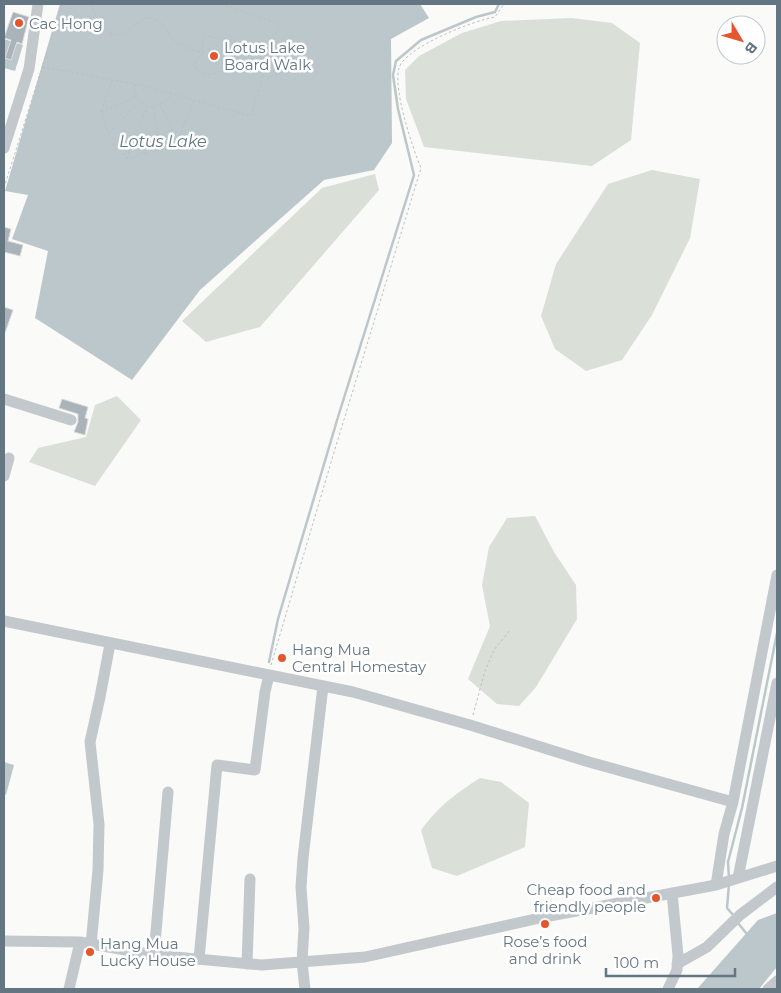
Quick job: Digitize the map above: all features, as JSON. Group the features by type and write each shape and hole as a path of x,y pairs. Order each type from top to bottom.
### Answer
{"street":[{"path":"4,148 29,69 38,4"},
{"path":"4,399 71,420"},
{"path":"4,476 9,458"},
{"path":"728,881 724,834 733,802 777,574"},
{"path":"4,621 353,692 470,725 589,762 733,802"},
{"path":"70,989 86,943 98,870 99,824 90,742 110,644"},
{"path":"199,959 217,765 255,770 269,675"},
{"path":"728,881 777,683"},
{"path":"305,989 302,962 304,928 302,902 303,858 323,686"},
{"path":"154,955 168,792"},
{"path":"4,941 86,943 154,955 262,965 365,958 544,917 728,881 777,866"},
{"path":"247,964 250,879"},
{"path":"677,964 707,947 740,915 777,887"},
{"path":"668,989 677,970 678,955 672,893"},
{"path":"768,989 777,981"}],"path":[{"path":"4,188 62,4"},
{"path":"91,4 105,30 112,34 119,35 134,25 150,18 164,25 176,43 202,54"},
{"path":"42,67 135,84 251,116 279,24 221,4"},
{"path":"269,675 272,656 421,168 401,101 398,79 400,66 413,53 438,38 460,27 495,17 504,4"},
{"path":"216,37 232,50 241,63 210,75 204,75 196,68 196,62 202,54 202,43 205,38 216,37"},
{"path":"112,80 100,112 109,134 127,159"},
{"path":"135,84 136,97 147,106 159,105 172,94"},
{"path":"100,112 136,97"},
{"path":"127,159 178,139 194,100"},
{"path":"109,134 141,102"},
{"path":"159,105 178,139"},
{"path":"127,159 147,106"},
{"path":"154,106 159,147"},
{"path":"470,725 485,671 494,650 510,630"}],"shaded area":[{"path":"572,18 612,23 640,43 631,140 592,166 424,147 406,99 405,70 419,56 462,33 501,21"},
{"path":"652,170 700,179 690,238 652,315 622,360 586,371 555,349 541,316 556,264 608,184"},
{"path":"375,174 379,190 260,327 206,342 182,321 322,188"},
{"path":"117,396 141,420 95,486 29,462 38,448 86,437 95,405"},
{"path":"535,516 554,552 576,585 577,619 536,687 519,706 497,704 468,679 490,626 482,585 489,547 507,518"},
{"path":"480,778 501,782 529,803 525,847 457,876 432,868 421,830 448,801"}],"water":[{"name":"Lotus Lake","path":"60,4 420,4 429,18 391,39 392,143 374,170 324,180 200,290 132,380 35,318 48,251 12,239 28,195 5,191"},
{"path":"4,39 23,45 15,71 4,68"},
{"path":"4,762 14,765 6,795 4,794"},
{"path":"777,913 777,967 759,989 697,989 758,920"}],"building":[{"path":"13,12 29,17 22,44 17,42 11,60 5,58 11,40 4,38"},
{"path":"4,227 11,229 8,241 23,245 20,256 4,252"},
{"path":"4,307 13,310 5,333 4,333"},
{"path":"62,399 88,407 85,418 88,419 85,435 74,432 78,422 78,414 59,408"}],"waterway":[{"path":"269,662 278,619 338,417 414,175 398,109 393,75 396,61 421,40 476,17 495,12 499,4"},
{"path":"729,878 728,862 742,808 777,633"},
{"path":"729,884 727,908 734,916"},
{"path":"738,923 746,933"}],"place":[{"name":"Cac Hong","path":"19,23"},
{"name":"Lotus Lake Board Walk","path":"214,56"},
{"name":"Hang Mua Central Homestay","path":"282,658"},
{"name":"Cheap food and friendly people","path":"656,898"},
{"name":"Rose’s food and drink","path":"545,924"},
{"name":"Hang Mua Lucky House","path":"90,952"}]}
